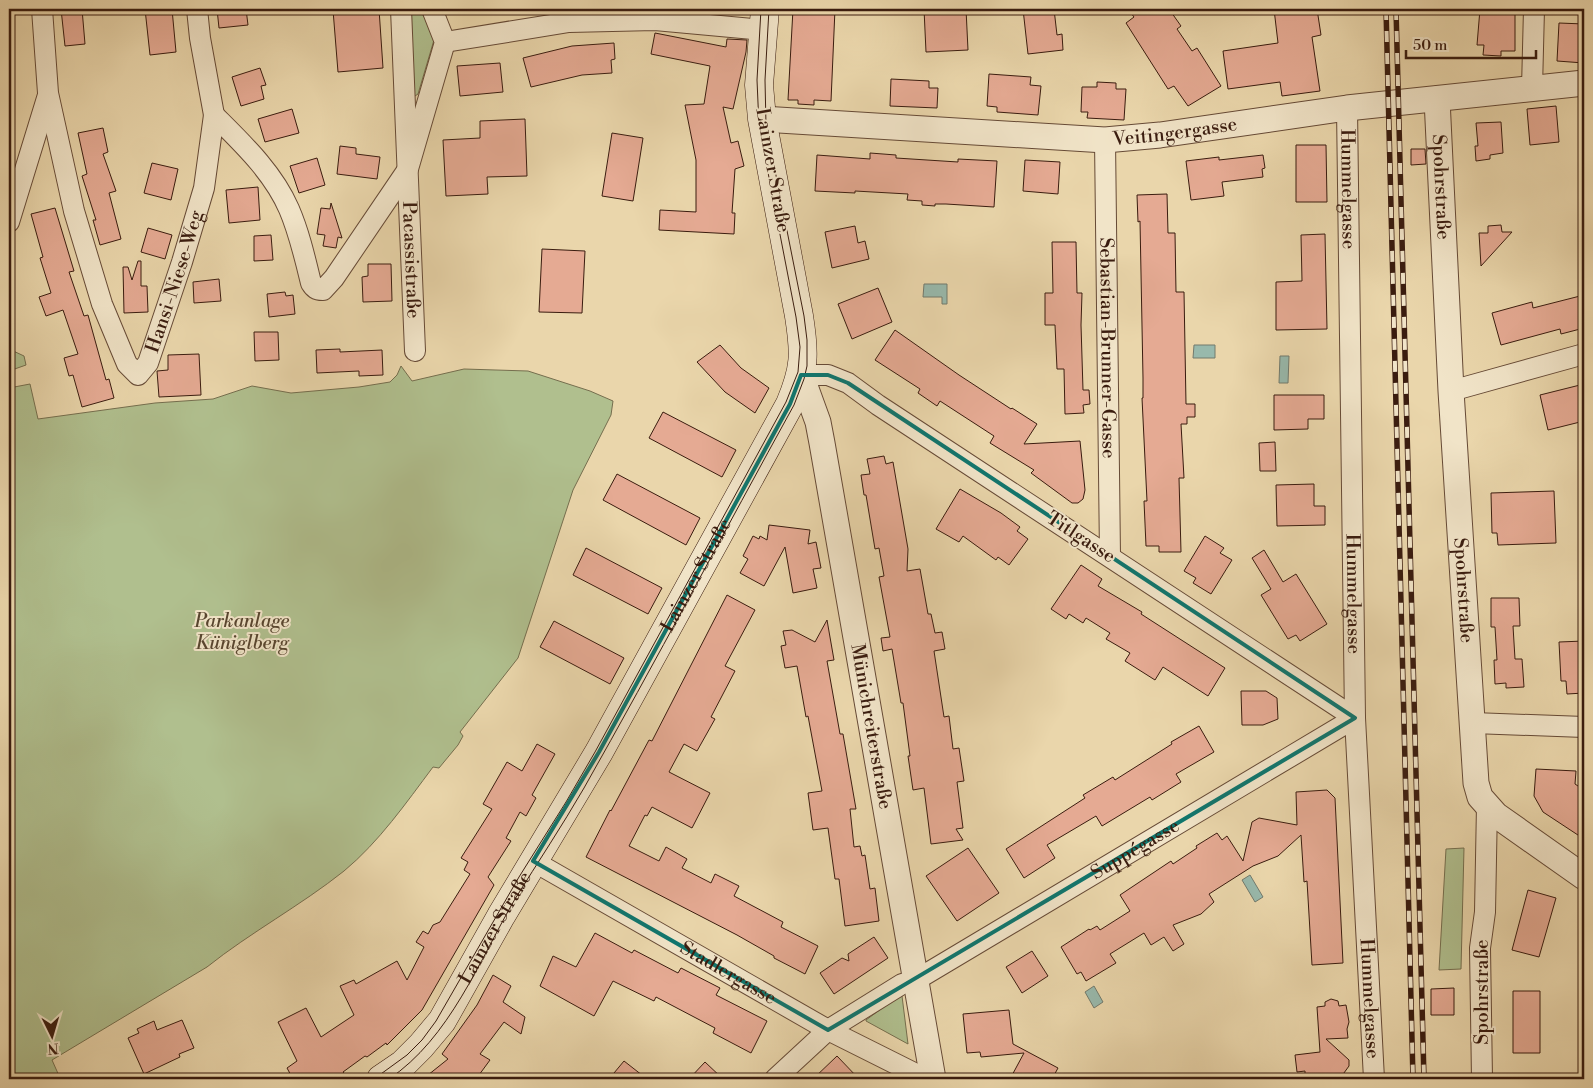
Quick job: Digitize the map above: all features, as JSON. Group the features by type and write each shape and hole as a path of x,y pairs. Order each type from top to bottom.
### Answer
{"main road":[{"name":"Lainzer Straße","path":"381,1079 403,1064 422,1046 438,1026 600,752 790,404 801,375 804,347 800,316 762,119 759,85 765,19"}],"street":[{"path":"9,222 48,93 42,9"},
{"path":"197,9 200,38 214,115 253,155 274,182 288,207 297,230 314,288 323,290 328,286 408,169"},
{"name":"Pacassistraße","path":"401,9 415,351"},
{"path":"432,9 445,42 569,22 765,19"},
{"path":"1532,88 1534,9"},
{"name":"Pacassistraße","path":"408,169 445,42"},
{"name":"Veitingergasse","path":"762,119 1105,140 1160,135 1347,108 1584,83"},
{"name":"Hansi-Niese-Weg","path":"48,93 74,211 102,304 127,364 138,375 148,363 182,262 204,188 214,115"},
{"name":"Spohrstraße","path":"1437,99 1450,391 1476,783 1480,797 1487,805 1485,912 1480,948 1482,1079"},
{"name":"Hummelgasse","path":"1347,108 1355,718 1374,1079"},
{"name":"Sebastian-Brunner-Gasse","path":"1105,140 1110,556"},
{"path":"1450,391 1584,354"},
{"name":"Titlgasse","path":"801,375 828,375 848,383 878,405 1355,718"},
{"name":"Münichreiterstraße","path":"801,375 818,422 822,443 933,1079"},
{"name":"Suppégasse","path":"775,1079 828,1030 902,984 916,980 1355,718"},
{"path":"1473,723 1584,727"},
{"path":"1487,805 1508,824 1584,876"},
{"name":"Stadlergasse","path":"534,861 828,1030 926,1079"}],"highlighted area":[{"path":"801,375 828,375 848,383 1355,718 828,1030 533,861 599,752 790,404"}],"green space":[{"path":"405,9 423,9 434,40 418,94 415,96 410,95"},
{"path":"9,349 24,356 26,365 9,371"},
{"name":"Parkanlage Küniglberg","path":"401,366 412,381 464,369 528,371 590,391 613,401 611,415 573,490 518,658 460,732 463,736 458,745 439,768 433,767 369,848 344,871 207,967 52,1060 59,1079 9,1079 9,388 30,384 38,419 155,403 213,399 252,386 291,393 359,387 390,382 397,375"},
{"path":"1464,848 1461,969 1439,970 1446,849"},
{"path":"900,995 902,996 908,1044 866,1021"}],"shaded area":[{"path":"924,284 947,284 947,304 942,304 942,297 923,297"},
{"path":"1194,345 1215,345 1215,358 1193,358"},
{"path":"1280,356 1289,356 1288,383 1279,383"},
{"path":"1250,875 1263,897 1255,902 1242,880"},
{"path":"1094,986 1103,1002 1094,1008 1085,992"}],"building":[{"path":"61,9 82,9 85,44 65,46"},
{"path":"145,9 172,9 176,52 150,55"},
{"path":"217,9 246,9 248,25 219,28"},
{"path":"379,9 383,68 338,72 333,10"},
{"path":"793,9 835,9 831,101 814,100 814,105 798,104 798,100 788,100"},
{"path":"924,9 966,9 968,50 926,52"},
{"path":"1023,9 1054,9 1057,35 1062,34 1063,50 1028,54"},
{"path":"1128,9 1169,9 1181,26 1177,29 1192,51 1197,48 1221,86 1188,106 1174,86 1168,89 1126,23 1134,17"},
{"path":"1274,9 1317,9 1321,35 1312,37 1320,91 1282,96 1280,82 1228,89 1223,51 1278,43"},
{"path":"1480,9 1515,9 1515,51 1501,51 1501,56 1483,55 1484,45 1477,45"},
{"path":"1559,23 1584,24 1584,63 1557,61"},
{"path":"655,33 726,47 727,39 747,40 733,109 723,107 731,143 738,141 744,166 735,169 732,213 735,213 734,234 659,230 660,210 696,212 696,160 685,105 704,104 710,66 651,54"},
{"path":"614,43 615,59 611,60 612,73 582,75 531,87 523,58 572,46"},
{"path":"500,63 503,92 460,96 457,66"},
{"path":"260,68 266,85 261,86 264,99 241,106 232,77"},
{"path":"989,74 1031,77 1030,85 1041,86 1038,115 997,112 997,107 987,106"},
{"path":"891,79 929,81 929,88 938,88 937,108 890,106"},
{"path":"1097,82 1116,83 1116,89 1126,89 1124,120 1087,118 1088,112 1081,112 1082,87 1097,87"},
{"path":"1556,106 1559,142 1530,145 1527,109"},
{"path":"292,109 299,133 265,142 258,119"},
{"path":"525,119 527,176 487,177 488,194 446,196 443,140 480,138 480,121"},
{"path":"1501,122 1503,153 1490,155 1490,159 1476,161 1475,146 1478,146 1476,123"},
{"path":"103,128 108,152 103,154 116,191 109,193 121,239 100,245 93,220 96,220 82,176 87,174 78,133"},
{"path":"612,133 643,138 633,201 602,196"},
{"path":"1296,145 1326,145 1327,202 1296,202"},
{"path":"340,146 356,148 356,154 380,157 377,179 337,174"},
{"path":"1411,149 1425,149 1426,164 1411,165"},
{"path":"870,153 896,155 896,158 958,162 958,159 997,161 994,207 946,204 935,204 935,206 922,205 922,201 907,200 908,194 815,191 817,155 870,159"},
{"path":"1263,155 1265,168 1262,169 1263,177 1222,182 1224,196 1191,200 1186,161 1219,157 1219,160"},
{"path":"317,158 325,185 299,193 290,166"},
{"path":"1025,160 1060,162 1058,194 1023,191"},
{"path":"152,163 178,169 171,200 144,193"},
{"path":"258,187 260,220 229,223 226,190"},
{"path":"1167,194 1168,233 1175,233 1176,292 1184,292 1186,404 1195,404 1195,417 1187,417 1187,424 1181,424 1184,478 1179,478 1181,552 1159,552 1159,546 1146,546 1144,501 1147,501 1142,398 1140,221 1138,222 1137,195"},
{"path":"331,203 342,238 338,237 336,248 323,246 325,235 317,234 321,208 330,209"},
{"path":"55,208 74,271 69,272 84,316 88,315 106,380 109,379 114,398 82,407 73,375 69,376 64,358 78,354 63,310 46,316 39,297 51,293 40,258 43,257 31,214"},
{"path":"1501,225 1502,232 1512,232 1481,266 1479,233 1488,233 1488,226"},
{"path":"855,226 858,243 865,241 869,259 832,268 825,232"},
{"path":"148,228 172,235 165,259 141,252"},
{"path":"1325,234 1327,329 1276,330 1276,282 1302,281 1301,235"},
{"path":"271,235 273,260 254,261 254,236"},
{"path":"1052,242 1076,242 1077,293 1082,293 1083,390 1089,390 1090,404 1083,405 1084,413 1065,414 1064,369 1057,369 1055,325 1045,325 1045,293 1053,293"},
{"path":"542,249 585,251 582,313 539,312"},
{"path":"138,261 141,261 141,286 147,286 148,312 124,313 123,267 128,267 132,280"},
{"path":"368,264 391,264 392,301 363,302 362,277 368,276"},
{"path":"219,279 221,301 194,303 193,282"},
{"path":"878,288 892,322 852,339 838,304"},
{"path":"285,292 286,296 293,295 295,314 269,317 267,294"},
{"path":"1584,295 1584,328 1561,334 1560,329 1501,345 1492,313 1532,302 1533,308"},
{"path":"895,330 959,375 1037,424 1024,444 1080,441 1085,490 1083,499 1078,503 1072,503 1031,473 1034,470 990,443 994,436 940,401 937,406 918,393 920,389 875,360"},
{"path":"254,332 278,332 279,360 255,361"},
{"path":"720,345 741,368 769,388 755,413 725,392 697,362"},
{"path":"340,349 340,352 382,350 383,375 359,376 359,371 317,373 316,350"},
{"path":"199,354 201,395 159,397 157,371 168,370 168,355"},
{"path":"1584,384 1584,421 1548,430 1540,395"},
{"path":"1274,395 1324,395 1324,419 1308,419 1308,429 1274,430"},
{"path":"663,412 736,450 722,477 649,438"},
{"path":"1275,442 1276,471 1260,471 1259,443"},
{"path":"884,456 886,464 893,462 908,549 907,571 920,569 928,614 931,614 935,633 942,632 945,649 934,651 944,717 949,716 953,749 959,748 964,781 957,782 963,828 956,829 963,840 931,844 924,788 913,790 903,703 901,703 892,649 883,651 881,638 890,637 879,577 884,576 879,548 875,549 861,475 870,474 867,459"},
{"path":"617,474 700,518 686,545 603,500"},
{"path":"1314,484 1314,506 1325,506 1325,525 1277,526 1276,485"},
{"path":"960,489 1001,513 1020,527 1017,531 1028,539 1009,565 998,557 996,560 963,536 959,542 936,529"},
{"path":"1554,491 1556,543 1498,545 1497,533 1492,533 1491,493"},
{"path":"769,525 810,530 808,544 816,542 821,568 813,569 817,588 793,593 785,547 764,586 740,573 748,559 743,556 753,536 759,539 760,536 767,540"},
{"path":"1205,536 1224,548 1220,553 1232,560 1211,594 1193,583 1196,578 1184,571"},
{"path":"586,548 662,588 648,614 573,575"},
{"path":"1264,550 1283,582 1296,574 1327,624 1300,641 1296,635 1288,639 1261,595 1271,589 1252,558"},
{"path":"1081,565 1102,579 1098,586 1142,612 1141,614 1225,668 1208,696 1163,667 1155,680 1125,661 1130,653 1106,639 1110,633 1086,618 1083,623 1069,614 1066,619 1051,609"},
{"path":"727,595 755,610 725,666 735,671 711,717 715,719 697,751 684,744 669,772 710,793 692,828 652,807 647,816 645,815 629,846 659,861 666,847 687,859 682,868 711,883 715,874 739,886 734,896 783,922 781,927 818,946 805,974 774,958 774,956 737,935 586,857 649,740 652,741"},
{"path":"1491,598 1519,598 1520,626 1513,626 1515,659 1522,659 1524,687 1506,688 1506,683 1495,684 1494,660 1497,660 1495,627 1491,627"},
{"path":"827,620 834,660 827,661 840,734 843,734 856,809 850,809 854,847 860,846 862,856 865,855 870,889 875,888 879,921 845,926 839,879 835,879 828,828 813,830 808,793 822,791 797,666 785,668 781,646 786,645 783,631 792,630 815,642"},
{"path":"554,621 624,658 610,684 540,647"},
{"path":"1584,641 1584,693 1567,694 1566,681 1561,681 1559,642"},
{"path":"1241,691 1266,691 1277,698 1278,719 1263,725 1242,725"},
{"path":"1199,726 1214,752 1176,774 1181,782 1152,800 1150,797 1102,826 1096,816 1047,845 1055,858 1024,878 1006,849 1085,798 1083,795 1113,777 1115,780 1172,744 1171,742"},
{"path":"537,744 555,754 532,795 536,798 526,816 520,812 506,838 511,841 488,877 494,885 422,1010 387,1045 386,1043 343,1072 349,1079 293,1079 287,1068 297,1061 278,1022 306,1008 321,1037 354,1015 340,986 354,980 356,984 397,961 407,980 424,947 416,942 423,931 428,934 433,925 440,922 470,874 464,870 468,862 461,858 492,809 483,804 507,762 522,771"},
{"path":"1536,769 1576,771 1575,784 1584,790 1584,839 1543,812 1534,796"},
{"path":"1327,790 1335,798 1343,963 1312,965 1307,881 1304,882 1301,835 1278,856 1253,866 1209,894 1214,902 1201,914 1173,925 1184,944 1173,951 1164,937 1151,945 1144,933 1110,954 1116,963 1086,981 1081,972 1077,974 1061,947 1089,929 1097,926 1100,930 1130,911 1120,895 1171,861 1173,864 1217,833 1222,840 1227,836 1243,861 1252,822 1259,818 1297,825 1296,792"},
{"path":"968,848 999,893 957,921 926,876"},
{"path":"1528,890 1556,898 1539,957 1512,950"},
{"path":"595,933 632,953 634,950 678,973 681,968 720,988 716,995 767,1021 751,1053 713,1033 715,1028 656,997 654,1001 613,981 594,1016 540,986 553,956 576,967"},
{"path":"874,937 888,958 834,994 820,973 842,958 849,961 848,954"},
{"path":"1032,951 1048,976 1022,993 1006,967"},
{"path":"493,975 511,986 503,1002 525,1017 521,1034 504,1022 480,1054 490,1060 479,1075 476,1074 472,1079 423,1079 448,1059 442,1054 477,1005"},
{"path":"1454,988 1454,1015 1431,1015 1431,989"},
{"path":"1513,991 1540,991 1540,1053 1513,1053"},
{"path":"1331,999 1338,1001 1339,1006 1346,1005 1349,1022 1347,1029 1348,1038 1326,1039 1349,1060 1349,1066 1341,1077 1305,1079 1305,1071 1297,1072 1295,1055 1320,1052 1317,1007 1325,1006 1325,1002"},
{"path":"1009,1010 1013,1044 1058,1068 1052,1079 1010,1079 1024,1053 981,1057 980,1052 967,1053 963,1014"},
{"path":"182,1020 194,1048 179,1054 180,1057 144,1074 128,1038 139,1033 137,1029 154,1021 157,1030"},
{"path":"837,1056 859,1079 813,1079"},
{"path":"624,1061 647,1079 609,1079"},
{"path":"705,1062 723,1079 689,1079"}],"tram line":[{"path":"374,1079 407,1055 422,1040 436,1021 519,877 595,752 786,402 798,372 800,347 796,317 759,126 757,80 761,9"},
{"path":"389,1079 410,1062 429,1042 461,997 515,899 576,802 611,740 794,405 804,379 807,366 807,340 804,316 766,125 765,80 769,9"}],"railway":[{"path":"1386,9 1413,1079"},
{"path":"1396,9 1424,1079"}]}
